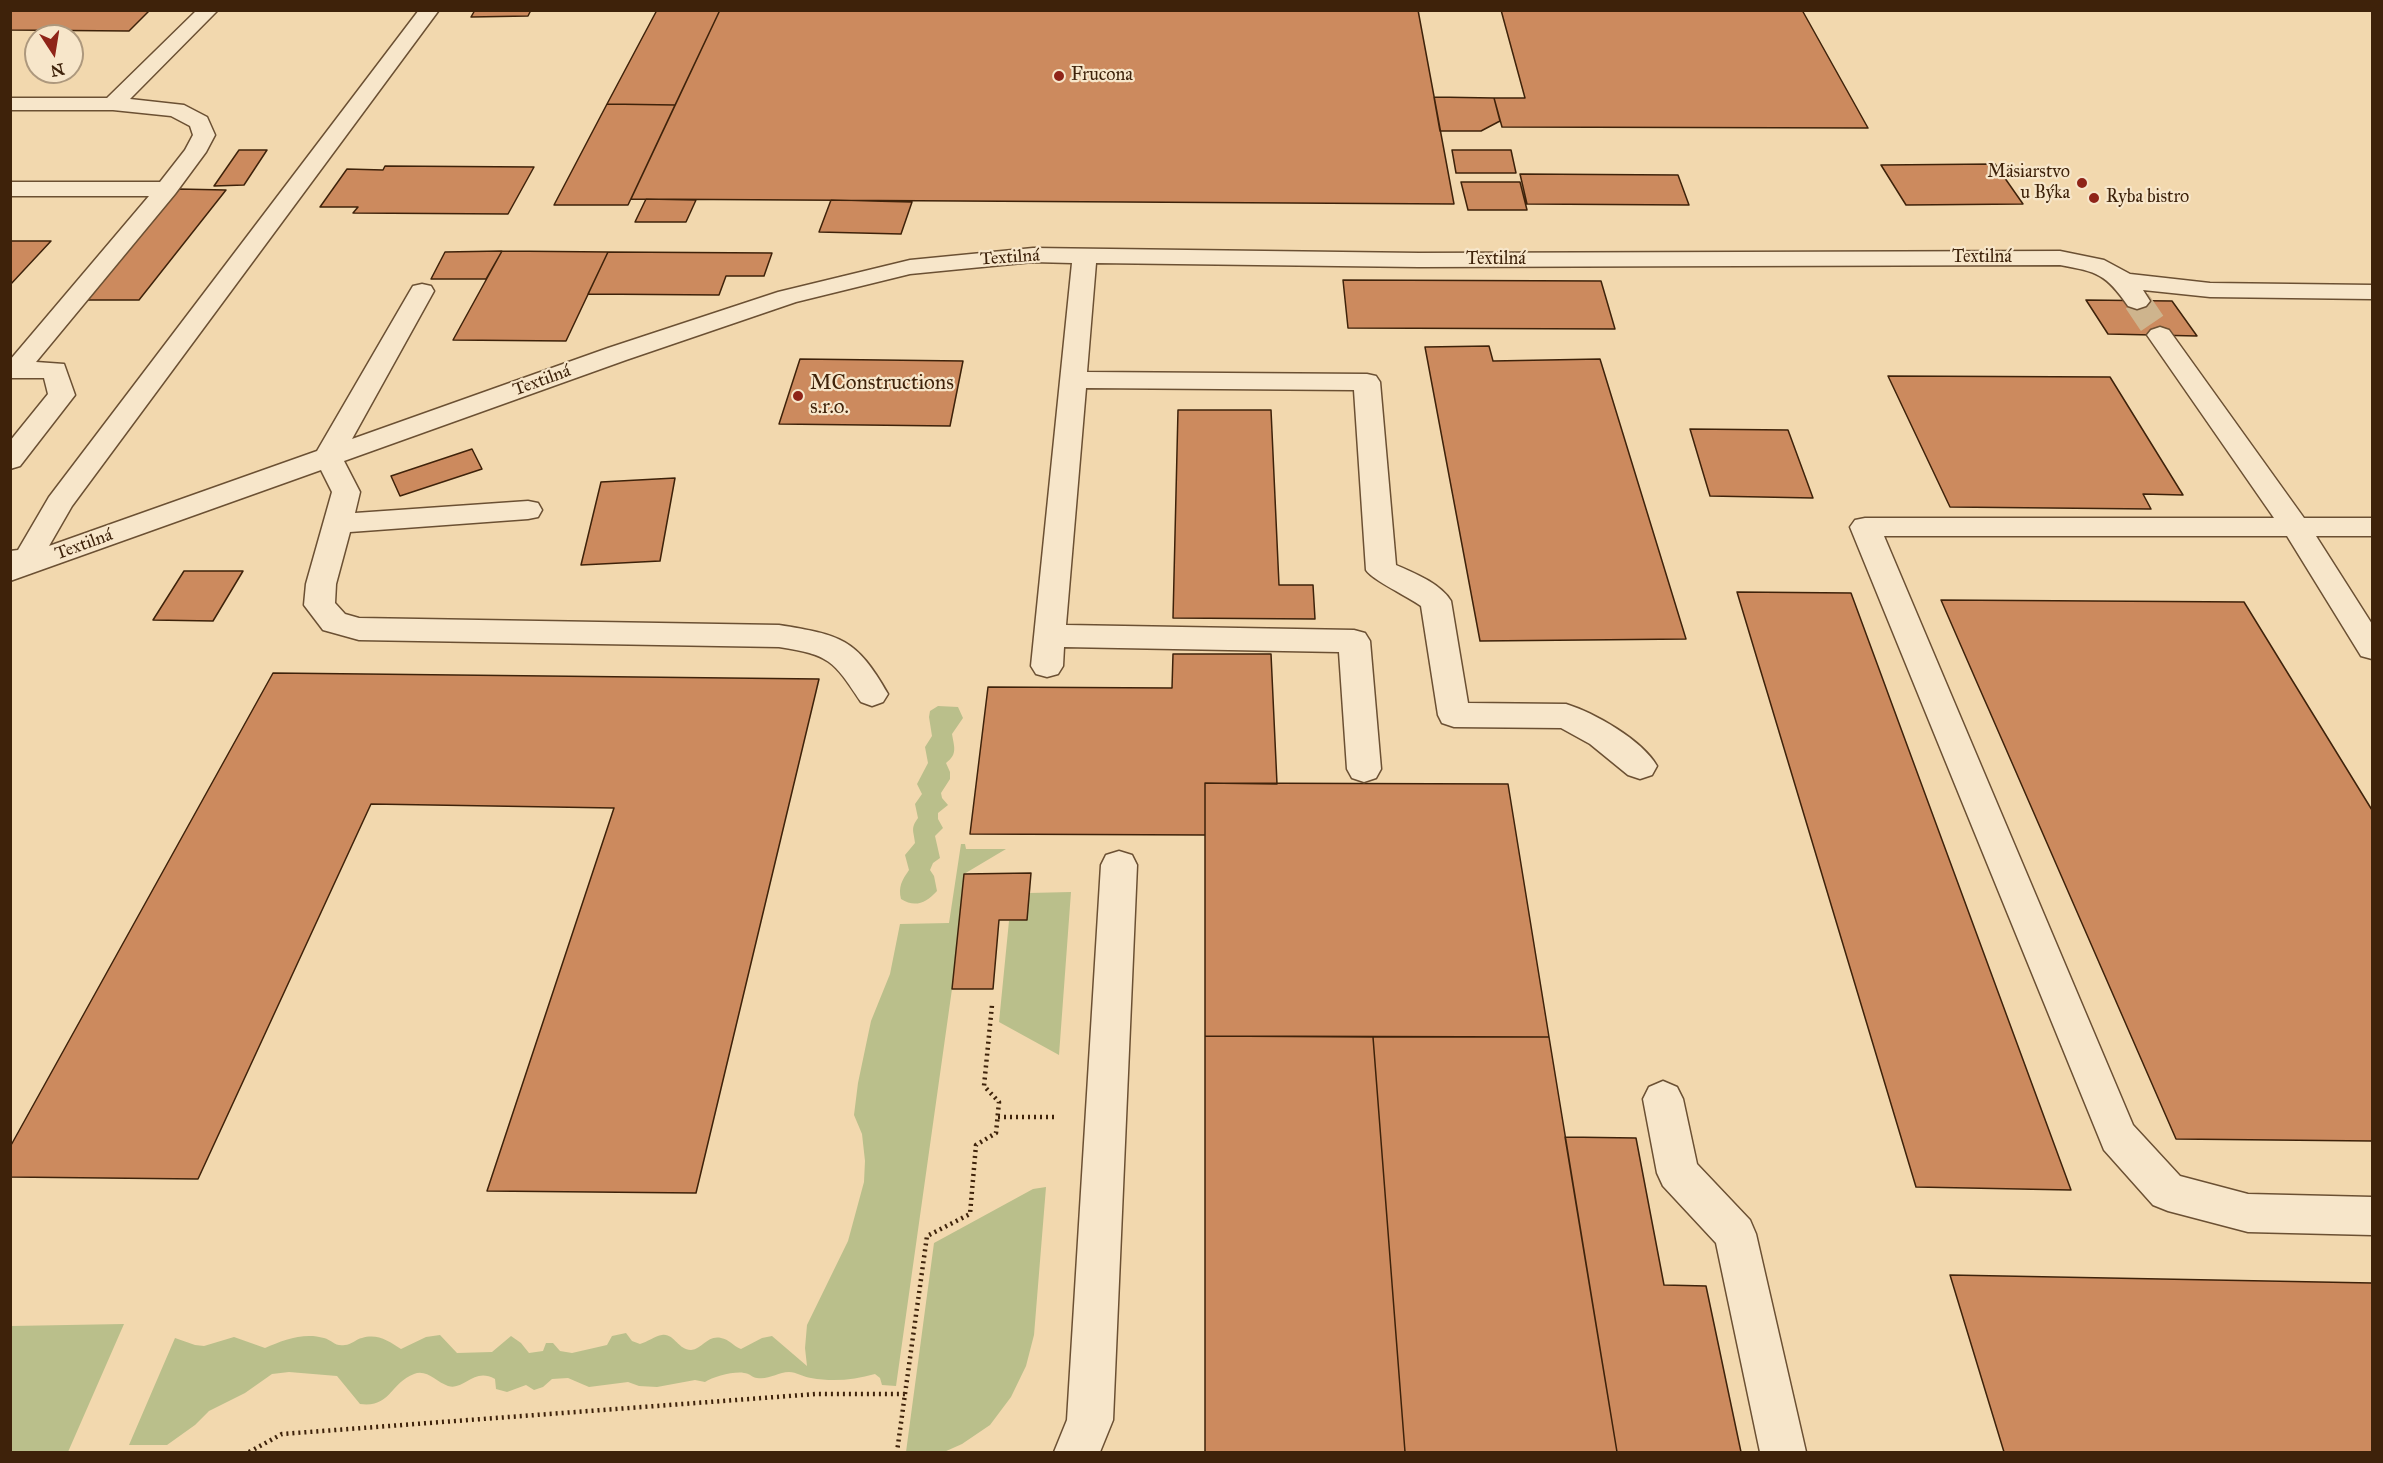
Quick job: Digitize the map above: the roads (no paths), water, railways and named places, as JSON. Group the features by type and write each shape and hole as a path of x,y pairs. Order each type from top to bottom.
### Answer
{"lane":[{"path":"113,104 209,10"},
{"path":"15,564 430,10"},
{"path":"10,104 113,104 176,110 199,122 204,135 195,152 167,189 13,370"},
{"path":"10,189 167,189"},
{"name":"Textilná","path":"15,564 787,297 910,267 1033,255 1419,260 2060,258 2104,267 2132,291 2373,292"},
{"path":"1085,255 1048,651 1354,641 1364,769"},
{"path":"422,291 328,457 346,492 321,584 319,605 334,622 358,629 779,636 823,643 850,661 872,694"},
{"path":"2160,335 2295,526 2373,648"},
{"path":"10,460 62,395 55,370 13,370"},
{"path":"1074,380 1367,382 1381,570 1409,583 1436,602 1454,716 1566,716 1602,735 1640,766"},
{"path":"337,524 528,510"},
{"path":"2373,527 1865,527 2118,1137 2168,1192 2248,1213 2373,1216"},
{"path":"1077,1452 1090,1420 1119,864"},
{"path":"1663,1100 1678,1173 1735,1234 1783,1452"}],"tunnel":[{"path":"2137,301 2160,335"}],"place":[{"name":"Frucona","path":"1059,76"},
{"name":"Mäsiarstvo u Býka","path":"2082,183"},
{"name":"Ryba bistro","path":"2094,198"},
{"name":"MConstructions s.r.o.","path":"798,396"}]}
